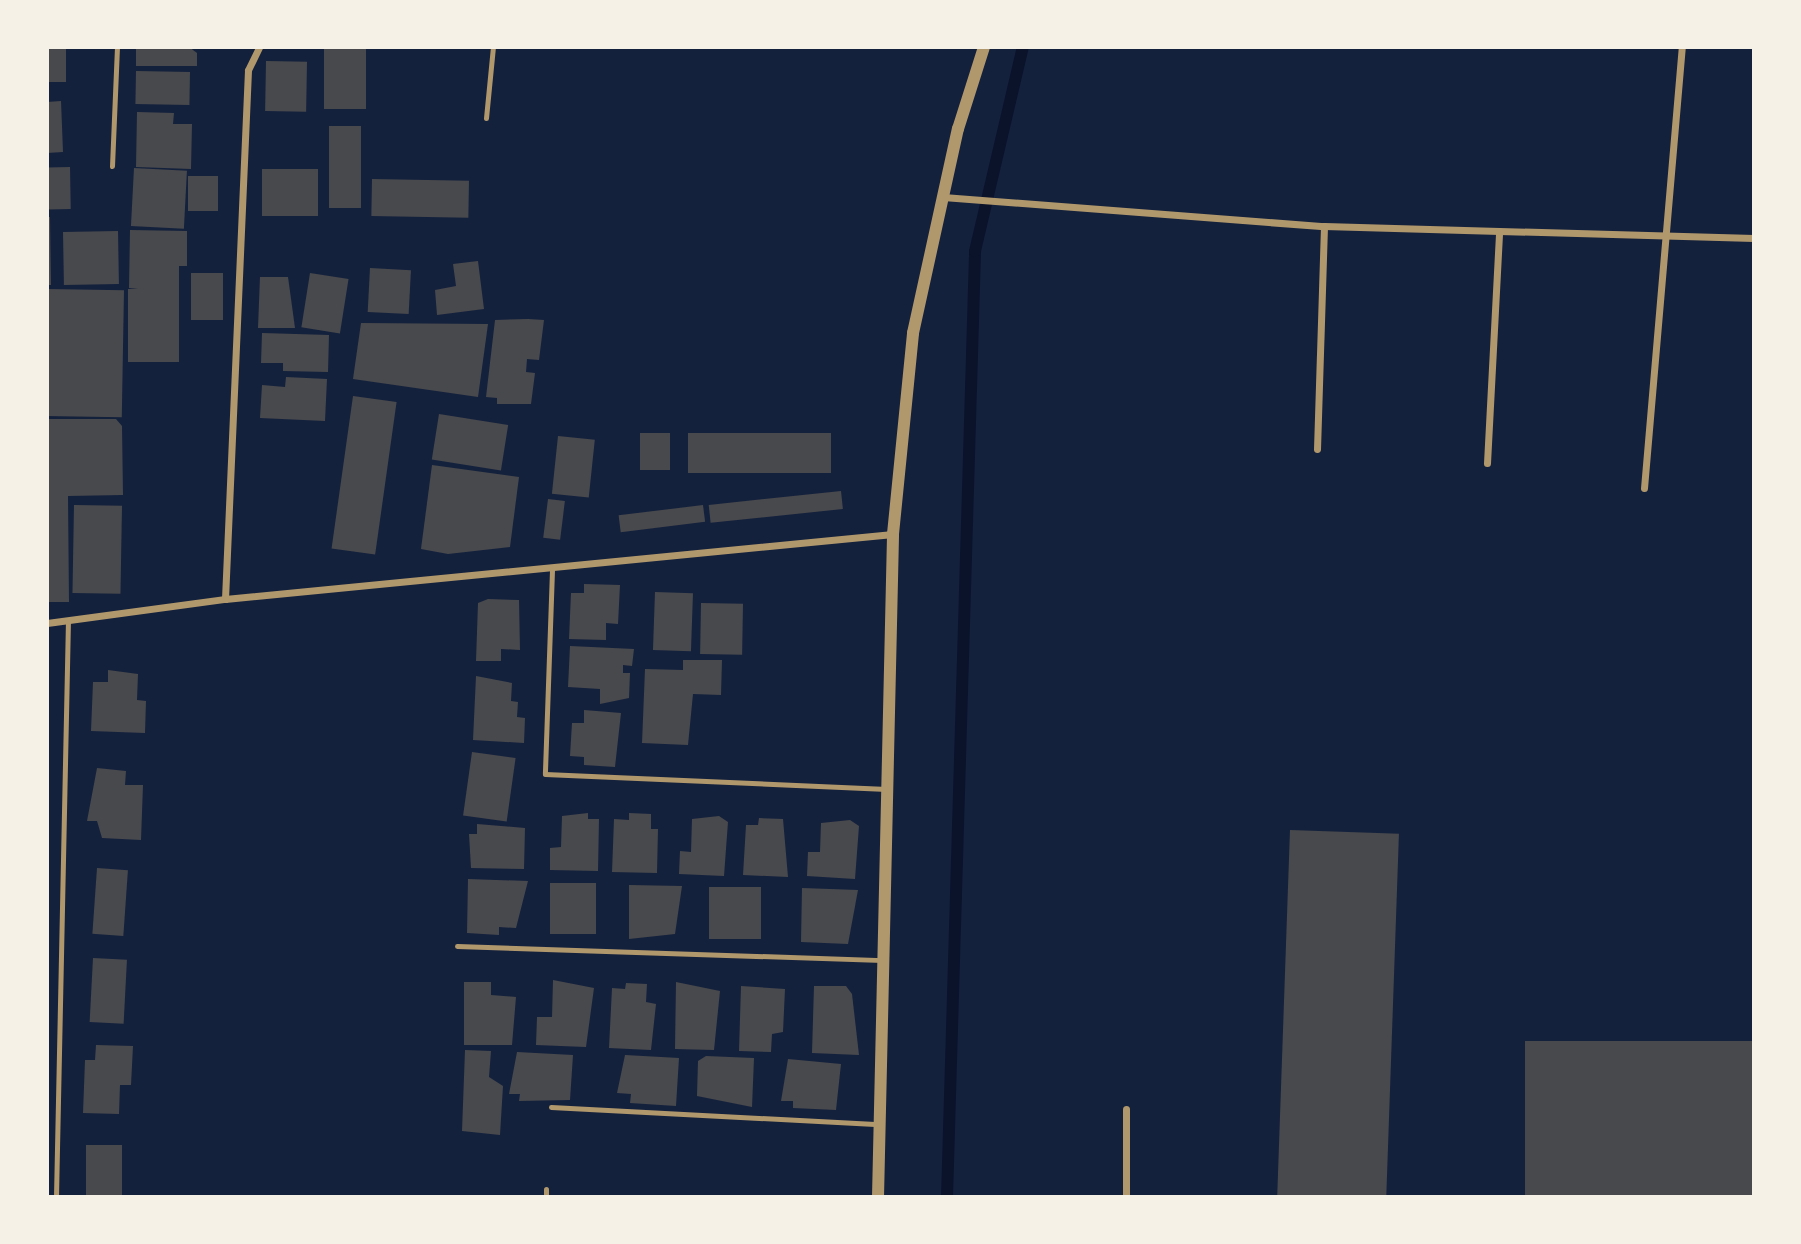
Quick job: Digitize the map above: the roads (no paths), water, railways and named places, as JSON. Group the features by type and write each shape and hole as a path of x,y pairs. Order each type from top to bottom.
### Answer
{"street":[{"path":"225,599 248,70 259,47"},
{"path":"878,1197 893,534 913,333 943,197 984,47"},
{"path":"1644,488 1668,236 1682,47"},
{"path":"943,197 1324,226 1754,238"},
{"path":"1317,449 1324,226"},
{"path":"1487,463 1499,231"},
{"path":"47,623 225,599 552,570 893,534"},
{"path":"1126,1109 1126,1197"}],"lane":[{"path":"111,166 117,47"},
{"path":"486,118 493,47"},
{"path":"552,570 545,774 887,789"},
{"path":"56,1197 68,620"},
{"path":"457,946 883,960"},
{"path":"551,1108 880,1124"},
{"path":"545,1197 546,1189"}],"waterway":[{"path":"947,1197 975,251 1023,47"}]}
